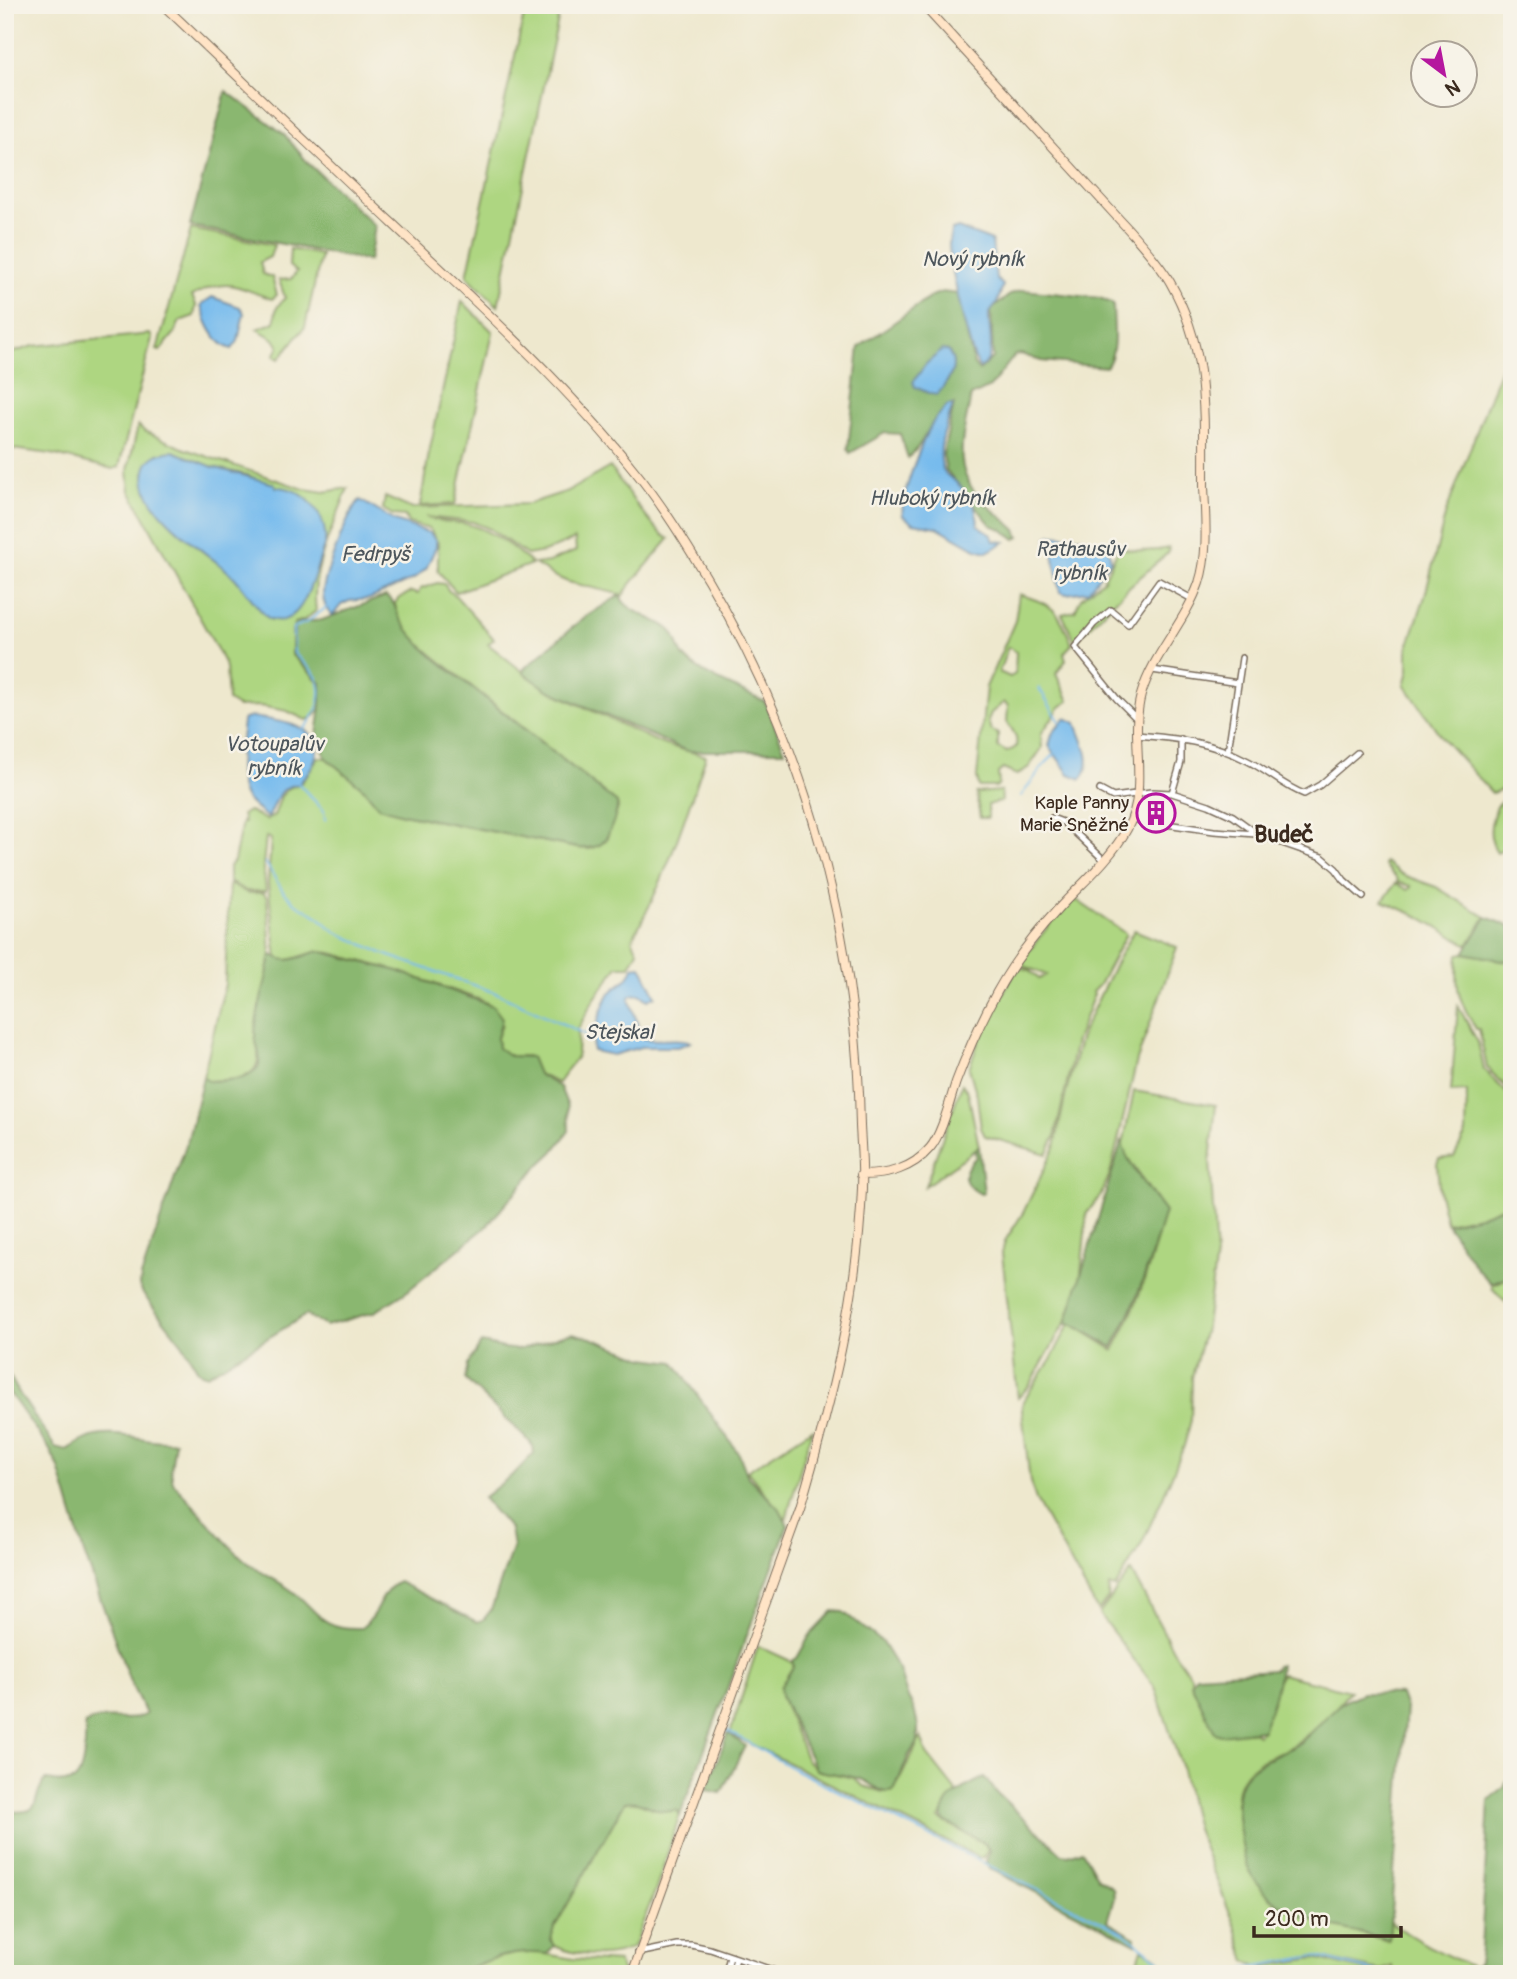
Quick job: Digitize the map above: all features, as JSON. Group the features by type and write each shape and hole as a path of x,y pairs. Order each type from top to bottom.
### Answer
{"main road":[{"path":"163,5 533,357 635,470 699,565 754,664 788,745 818,831 843,939 858,1054 861,1175 849,1307 822,1433 800,1507 632,1974"},
{"path":"861,1175 882,1174 904,1167 917,1160 934,1143 970,1046 1007,975 1040,929 1121,839 1132,819 1138,794 1136,718 1142,692 1192,599 1204,558 1203,376 1183,310 1169,280 1145,248 923,5"}],"street":[{"path":"1136,718 1075,647 1094,624 1111,610 1128,624 1159,582 1192,599"},
{"path":"1228,751 1242,658"},
{"path":"1152,670 1238,683"},
{"path":"1136,736 1181,739 1228,751 1266,771 1289,789 1304,794 1321,785 1357,753"},
{"path":"1171,793 1181,762 1181,739"},
{"path":"1100,790 1114,797 1151,792 1171,793 1233,816 1259,835"},
{"path":"1052,818 1065,823 1104,860"},
{"path":"1132,819 1259,835 1322,857 1363,897"},
{"path":"638,1953 683,1945 709,1949 784,1974"},
{"path":"725,1974 733,1958"},
{"path":"731,1974 733,1958"}],"green space":[{"path":"526,5 561,5 498,306 467,276"},
{"path":"226,91 284,134 308,163 375,226 369,261 190,226"},
{"path":"191,229 274,245 270,257 260,262 263,274 272,277 277,295 272,299 224,285 192,296 196,305 194,316 180,321 174,334 160,351 157,350"},
{"path":"290,249 321,255 305,327 279,359 274,356 279,347 274,339 257,329 275,322 277,309 285,298 279,280 291,279 297,272 289,266"},
{"path":"1023,290 1100,298 1113,304 1114,328 1112,354 1106,367 1041,361 1021,354 1015,355 990,387 971,396 962,451 966,477 983,501 1016,530 1019,537 1015,539 991,525 946,470 943,454 954,404 939,415 908,458 900,434 885,433 850,453 848,449 859,347 932,296 942,292 958,294 974,365 979,370 993,357 991,310 1011,294","holes":["948,351 953,368 948,379 937,394 928,392"]},
{"path":"462,301 493,332 455,504 420,506 429,453"},
{"path":"150,334 152,338 119,467 113,469 51,454 5,448 5,355 33,346"},
{"path":"1509,347 1512,347 1512,789 1505,788 1492,793 1443,739 1405,685 1408,674 1408,647 1425,596 1446,512"},
{"path":"138,425 144,431 185,449 304,489 324,492 348,488 316,579 316,611 295,623 292,630 292,655 316,679 321,690 322,703 312,718 306,720 287,711 260,706 238,707 228,701 226,667 130,491 128,470","holes":["173,451 213,467 247,475 275,487 325,544 308,593 294,613 283,619 271,620 265,615 231,574 177,530 153,502 146,488 144,473 158,454"]},
{"path":"610,467 646,517 669,539 621,598 619,594 568,582 535,564 549,562 576,551 575,539 544,552 527,555 490,529 473,522 426,517 479,528 503,541 532,564 456,592 438,571 438,543 430,529 408,523 405,516 393,515 383,509 385,497 410,508 528,504 568,491"},
{"path":"1119,547 1144,551 1169,548 1169,552 1130,586 1075,641 1062,614 1075,611 1081,598 1104,579"},
{"path":"437,583 444,584 494,639 488,644 522,671 525,668 524,673 548,690 662,744 706,756 664,872 632,939 638,951 630,966 618,966 593,1001 578,1029 577,1056 558,1083 538,1074 528,1056 511,1056 498,1048 497,1038 502,1025 493,1006 481,1000 398,971 331,953 319,951 286,961 277,959 268,883 271,839 266,837 263,866 266,891 246,891 229,882 229,866 234,861 244,822 242,815 249,811 266,820 274,816 281,796 289,788 302,782 319,757 326,758 365,790 380,807 403,814 577,848 590,849 606,840 618,808 617,803 428,651 399,619 395,603 399,598 411,592 418,594 420,589"},
{"path":"1019,594 1048,606 1058,616 1072,644 1064,653 1066,660 1056,674 1069,701 1060,707 1041,734 1042,748 1029,767 1017,775 1003,769 998,773 999,784 996,787 979,787 977,778 986,687 1015,621","holes":["1008,647 1016,652 1015,674 1010,677 999,672","1004,702 1008,706 1007,722 1016,739 1016,747 1007,752 998,747 998,734 991,730 988,721 991,713"]},
{"path":"620,595 628,606 671,631 684,657 691,664 765,702 785,751 687,751 548,690 524,673 525,668 581,620"},
{"path":"386,596 408,629 431,655 617,803 611,828 602,843 592,848 577,848 379,807 365,790 326,758 317,735 321,683 292,655 295,623 322,620"},
{"path":"1001,791 1002,801 988,805 988,818 980,818 976,793"},
{"path":"1508,799 1512,803 1511,838 1503,849 1497,852 1491,834 1493,815 1499,803"},
{"path":"1385,862 1403,875 1436,887 1486,917 1468,945 1420,917 1383,901 1396,883 1408,890 1411,886 1397,882 1384,865"},
{"path":"229,884 248,893 264,893 267,898 271,954 256,1041 257,1064 253,1071 239,1078 208,1081 203,1077 225,984"},
{"path":"1075,899 1126,934 1099,985 1092,992 1094,994 1076,1041 1055,1137 1047,1154 985,1136 969,1068 984,1027 1018,967 1029,970 1039,979 1046,975 1022,965 1022,960 1050,924"},
{"path":"1486,917 1512,927 1512,962 1464,953"},
{"path":"1134,930 1177,947 1137,1060 1110,1174 1101,1195 1087,1213 1080,1283 1067,1319 1030,1385 1018,1398 1002,1253 1005,1241 1023,1213 1055,1147 1082,1033"},
{"path":"319,951 398,971 493,1006 502,1018 497,1038 498,1048 511,1056 531,1057 538,1074 560,1087 568,1107 569,1131 486,1227 405,1293 374,1312 326,1326 306,1315 207,1375 199,1372 183,1345 143,1294 141,1277 188,1139 203,1077 208,1081 232,1080 255,1071 259,1063 256,1024 271,954 289,960"},
{"path":"1458,954 1512,962 1512,1093 1487,1068 1479,1029 1476,1029 1462,1001 1457,967"},
{"path":"1458,1006 1478,1042 1484,1070 1512,1098 1512,1203 1479,1216 1446,1223 1437,1164 1439,1159 1454,1157 1466,1133 1467,1091 1451,1092"},
{"path":"962,1084 968,1092 979,1147 925,1186"},
{"path":"1134,1091 1216,1105 1210,1161 1216,1256 1206,1325 1192,1377 1191,1420 1184,1446 1141,1545 1115,1588 1109,1586 1108,1598 1098,1611 1037,1502 1030,1482 1022,1410 1023,1401 1051,1360 1070,1323 1114,1350 1144,1282 1164,1212 1122,1149"},
{"path":"1122,1140 1127,1157 1165,1212 1136,1298 1113,1347 1070,1323 1066,1324"},
{"path":"979,1147 984,1193 981,1194 966,1182 965,1178 967,1168 976,1157 975,1150 969,1154"},
{"path":"1512,1203 1512,1275 1491,1283 1477,1269 1447,1224 1479,1216"},
{"path":"1512,1275 1512,1308 1492,1285"},
{"path":"572,1333 644,1358 674,1362 739,1454 748,1477 781,1511 788,1525 679,1818 680,1814 676,1810 663,1811 638,1802 625,1802 553,1930 551,1941 554,1946 547,1954 502,1956 480,1963 460,1974 5,1974 5,1811 31,1809 45,1780 66,1783 77,1778 84,1755 85,1724 101,1719 132,1719 146,1714 130,1682 83,1550 59,1468 50,1450 5,1387 5,1368 55,1447 66,1450 88,1438 106,1435 175,1441 171,1470 173,1483 237,1553 252,1566 298,1595 326,1621 346,1628 361,1628 387,1591 399,1582 477,1622 483,1620 491,1610 513,1546 510,1529 483,1498 516,1472 534,1453 533,1446 526,1438 465,1379 468,1364 481,1343 519,1349"},
{"path":"812,1429 786,1519 747,1471"},
{"path":"1131,1571 1176,1655 1191,1676 1191,1683 1216,1733 1249,1732 1258,1735 1266,1720 1281,1674 1350,1691 1305,1737 1256,1764 1246,1773 1239,1786 1238,1815 1247,1861 1258,1883 1273,1900 1291,1912 1312,1920 1388,1941 1389,1921 1439,1951 1491,1974 1394,1974 1392,1966 1380,1971 1314,1956 1257,1966 1246,1961 1235,1925 1196,1829 1181,1766 1155,1687 1099,1614"},
{"path":"833,1611 843,1612 881,1641 899,1670 914,1709 918,1741 894,1791 885,1792 857,1778 816,1770 781,1696 780,1687 794,1666 792,1661 797,1658 810,1635"},
{"path":"758,1646 795,1663 781,1686 781,1696 807,1761 817,1770 854,1778 863,1786 883,1792 894,1791 921,1737 927,1754 957,1792 939,1819 985,1844 988,1850 984,1858 730,1734"},
{"path":"1280,1665 1274,1698 1262,1730 1221,1735 1215,1733 1191,1683 1196,1675 1275,1670 1276,1666"},
{"path":"1363,1693 1401,1694 1406,1708 1389,1940 1314,1921 1279,1904 1253,1877 1243,1852 1239,1826 1239,1790 1250,1771 1302,1741 1339,1705"},
{"path":"728,1733 745,1746 721,1793 706,1790"},
{"path":"1512,1768 1512,1974 1491,1974 1475,1967 1479,1963 1481,1950 1489,1801 1504,1788"},
{"path":"984,1777 997,1793 1062,1854 1068,1855 1082,1850 1098,1878 1113,1888 1114,1898 1107,1921 1136,1937 1136,1944 989,1868 986,1862 990,1850 985,1844 943,1820 943,1812 950,1799"},
{"path":"632,1800 661,1811 676,1810 680,1814 656,1889 633,1947 614,1954 594,1955 554,1946 551,1941 553,1930 625,1801"},
{"path":"1142,1949 1154,1955 1174,1974 1134,1974"},
{"path":"529,1951 573,1959 618,1962 624,1974 460,1974 488,1960"},
{"path":"1315,1958 1379,1974 1256,1974 1267,1966"}],"water":[{"name":"Nový rybník","path":"958,228 992,241 996,279 1003,285 997,303 989,314 989,357 980,368 966,330 950,256 952,230"},
{"path":"212,297 240,307 244,313 238,341 232,349 215,337 205,318 201,305"},
{"path":"942,350 948,351 953,368 937,395 915,387 913,382 926,364"},
{"name":"Hluboký rybník","path":"948,405 953,405 942,443 942,466 946,474 969,497 978,525 991,534 994,541 1005,542 987,552 976,549 937,527 913,523 903,516 908,483 918,454 933,422"},
{"path":"173,451 213,467 296,492 305,497 318,513 323,523 325,544 307,596 291,616 281,620 268,618 234,577 177,530 151,500 145,485 147,465 156,456"},
{"name":"Fedrpyš","path":"360,500 395,521 430,533 436,540 436,547 426,569 414,579 369,599 349,601 331,615 324,600 324,586 343,531"},
{"name":"Rathausův rybník","path":"1051,535 1086,538 1108,546 1111,560 1088,591 1066,594 1060,592 1053,553 1047,538"},
{"name":"Votoupalův rybník","path":"252,717 300,728 310,733 316,741 317,752 311,768 299,784 282,792 268,818 252,805 241,787 239,759 243,721"},
{"path":"1065,718 1076,723 1086,751 1087,766 1081,779 1069,774 1049,746 1052,734"},
{"name":"Stejskal","path":"641,966 656,996 648,1000 640,994 632,995 629,999 643,1038 691,1042 678,1047 641,1047 613,1055 593,1051 596,1030 608,996 627,979 633,967"}],"waterway":[{"path":"304,729 316,710 320,687 314,673 294,653 293,628 307,622 327,607"},
{"path":"1039,688 1060,722"},
{"path":"1021,796 1055,754"},
{"path":"298,783 324,811 325,820"},
{"path":"265,862 283,891 295,903 336,932 384,954 499,994 593,1038"},
{"path":"725,1729 792,1768 1123,1932 1177,1974"},
{"path":"1245,1968 1315,1956 1383,1974"},
{"path":"1228,1974 1241,1970"}],"place":[{"name":"Kaple Panny Marie Sněžné","path":"1156,813"}],"district":[{"name":"Budeč","path":"1284,834"}]}
